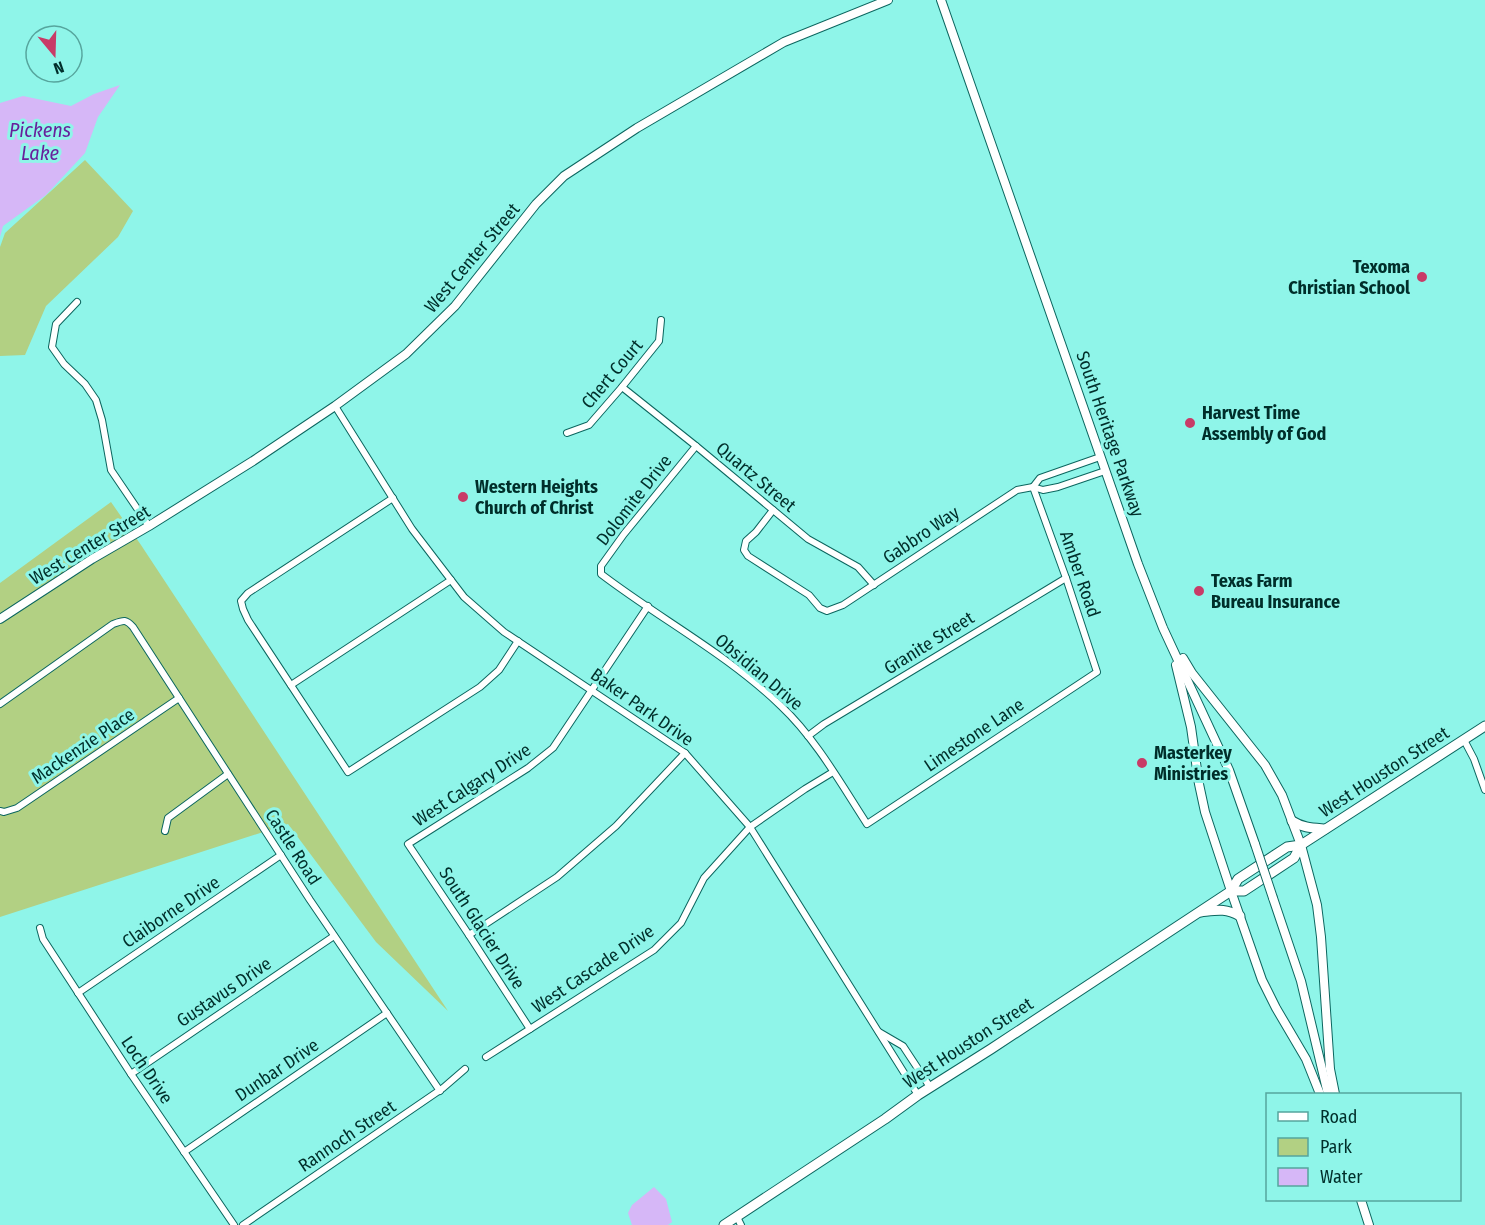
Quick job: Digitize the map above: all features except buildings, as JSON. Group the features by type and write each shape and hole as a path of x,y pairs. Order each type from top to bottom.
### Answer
{"main road":[{"name":"South Heritage Parkway","path":"941,0 1138,564 1163,628 1229,770 1255,843 1301,981 1328,1093"},
{"path":"1163,628 1192,673 1265,765 1293,821 1317,905 1330,1069 1335,1093"},
{"path":"1163,628 1185,699 1205,812 1231,891 1262,980 1306,1059 1319,1093"},
{"name":"West Houston Street","path":"724,1225 739,1221 918,1095 1231,891 1238,879 1287,847 1301,845 1485,726"},
{"path":"1293,821 1307,828 1325,829"},
{"path":"1199,912 1223,909 1240,916"},
{"path":"1361,1201 1369,1225"}],"street":[{"name":"West Center Street","path":"0,619 92,559 253,461 335,406 406,354 455,306 536,204 564,176 637,128 783,42 888,0"},
{"path":"77,302 56,324 52,347 96,400 111,470 149,526"},
{"name":"Chert Court","path":"567,433 589,425 622,387 659,341 661,320"},
{"name":"Quartz Street","path":"622,387 808,539 858,567 873,585"},
{"name":"Baker Park Drive","path":"335,406 412,529 464,597 504,632 685,753 750,827 918,1095"},
{"name":"Dolomite Drive","path":"601,574 601,567 624,534 696,446"},
{"name":"Gabbro Way","path":"1033,487 1040,478 1100,457"},
{"name":"Gabbro Way","path":"773,510 746,541 744,550 748,556 809,595 820,608 827,611 843,605 1017,490 1033,487 1043,490 1058,487 1105,471"},
{"name":"Amber Road","path":"1033,487 1066,578 1096,672"},
{"path":"393,498 248,593 241,601 248,620 348,772 480,687 499,670 518,641"},
{"name":"Obsidian Drive","path":"601,574 708,648 782,707 808,736 867,824"},
{"name":"Granite Street","path":"808,736 824,724 1066,578"},
{"path":"291,685 451,580"},
{"name":"West Calgary Drive","path":"408,844 528,768 553,748 648,606"},
{"name":"Castle Road","path":"0,704 114,624 123,620 129,622 334,936 440,1091"},
{"name":"Limestone Lane","path":"867,824 1096,672"},
{"name":"Mackenzie Place","path":"0,811 17,808 180,698"},
{"path":"1464,740 1474,759 1485,790"},
{"path":"469,934 557,877 616,826 685,753"},
{"name":"West Cascade Drive","path":"486,1057 654,950 681,923 704,878 750,827 833,772"},
{"path":"165,831 168,818 228,774"},
{"name":"South Glacier Drive","path":"408,844 530,1029"},
{"name":"Claiborne Drive","path":"78,993 281,855"},
{"name":"Loch Drive","path":"40,928 43,939 78,993 234,1225"},
{"name":"Gustavus Drive","path":"131,1074 334,936"},
{"name":"Dunbar Drive","path":"184,1152 387,1013"},
{"path":"878,1032 903,1046 930,1088"},
{"name":"Rannoch Street","path":"243,1225 440,1091 465,1069"}],"green space":[{"path":"85,160 133,211 118,237 46,306 25,355 0,356 0,247 5,233"},
{"path":"111,502 448,1011 376,942 288,824 0,917 0,583"}],"water":[{"name":"Pickens Lake","path":"120,85 98,117 85,153 46,195 3,226 0,237 0,103 23,96 71,106 94,94"},
{"path":"654,1187 666,1199 672,1222 668,1225 632,1225 628,1213 632,1205"}],"place":[{"name":"Texoma Christian School","path":"1422,277"},
{"name":"Harvest Time Assembly of God","path":"1190,423"},
{"name":"Western Heights Church of Christ","path":"463,497"},
{"name":"Texas Farm Bureau Insurance","path":"1199,591"},
{"name":"Masterkey Ministries","path":"1142,763"}]}
